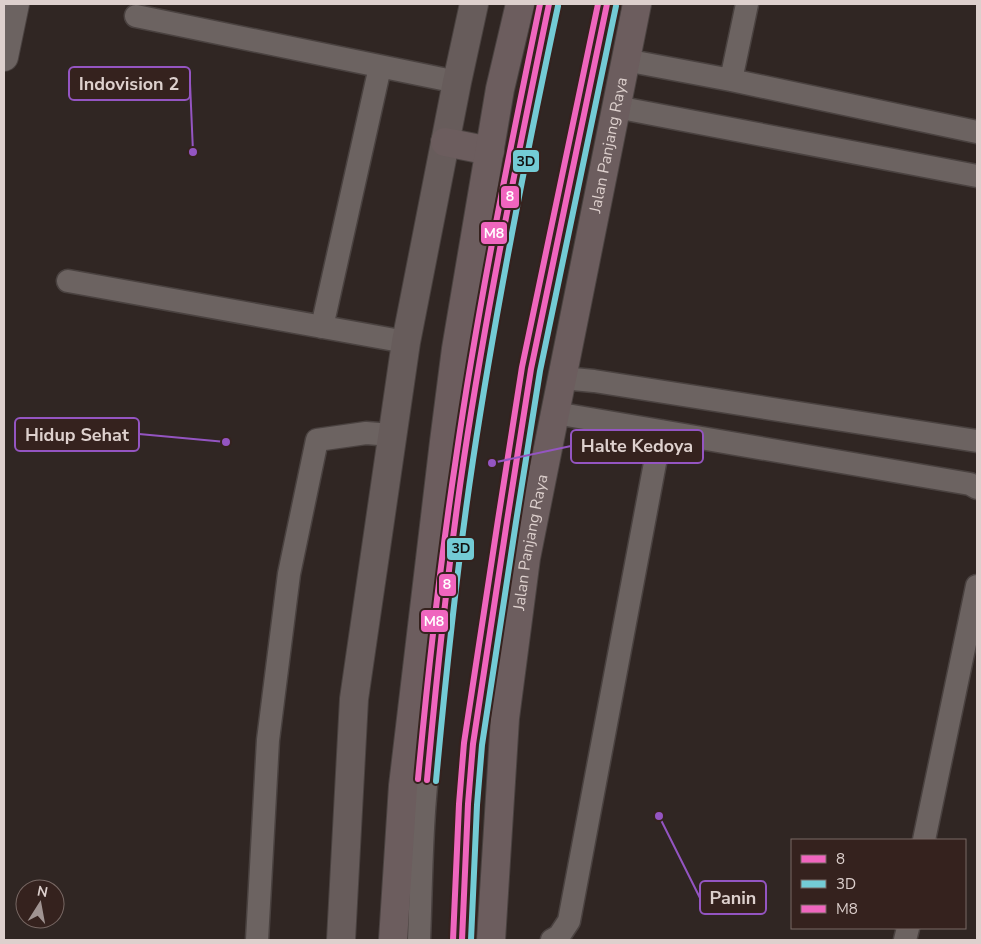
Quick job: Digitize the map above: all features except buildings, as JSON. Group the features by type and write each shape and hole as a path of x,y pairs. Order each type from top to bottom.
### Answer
{"main road":[{"path":"341,940 348,779 354,700 406,342 474,4"},
{"path":"393,940 402,786 456,349 500,89 520,4"},
{"name":"Jalan Panjang Raya","path":"490,940 505,718 526,558 637,4"},
{"path":"445,142 490,151"}],"street":[{"path":"4,58 15,4"}],"lane":[{"path":"419,940 425,799 455,525 481,352 520,146 550,4"},
{"path":"462,940 468,804 474,744 515,469 531,369 607,4"},
{"path":"731,80 747,4"},
{"path":"136,16 457,82"},
{"path":"625,60 731,80 977,132"},
{"path":"322,327 380,67"},
{"path":"616,107 977,176"},
{"path":"68,281 406,342"},
{"path":"562,378 594,381 977,441"},
{"path":"555,413 970,484 977,488"},
{"path":"552,940 559,936 569,921 661,431"},
{"path":"257,940 270,730 289,574 316,440 366,433 392,435"},
{"path":"924,839 977,586"}],"transit line":[{"name":"M8","path":"418,779 430,658 450,498 465,401 495,230 540,4"},
{"name":"8","path":"427,780 443,619 464,458 493,287 549,4"},
{"name":"M8","path":"453,940 459,804 464,743 498,520 522,367 598,4"},
{"name":"8","path":"462,940 468,804 473,744 507,521 531,369 607,4"},
{"name":"3D","path":"436,781 457,580 482,403 512,232 558,6"},
{"name":"3D","path":"471,940 477,805 482,745 516,522 540,371 616,6"}],"place":[{"name":"Indovision 2","path":"193,152"},
{"name":"Hidup Sehat","path":"226,442"},
{"name":"Halte Kedoya","path":"492,463"},
{"name":"Panin","path":"659,816"}]}
